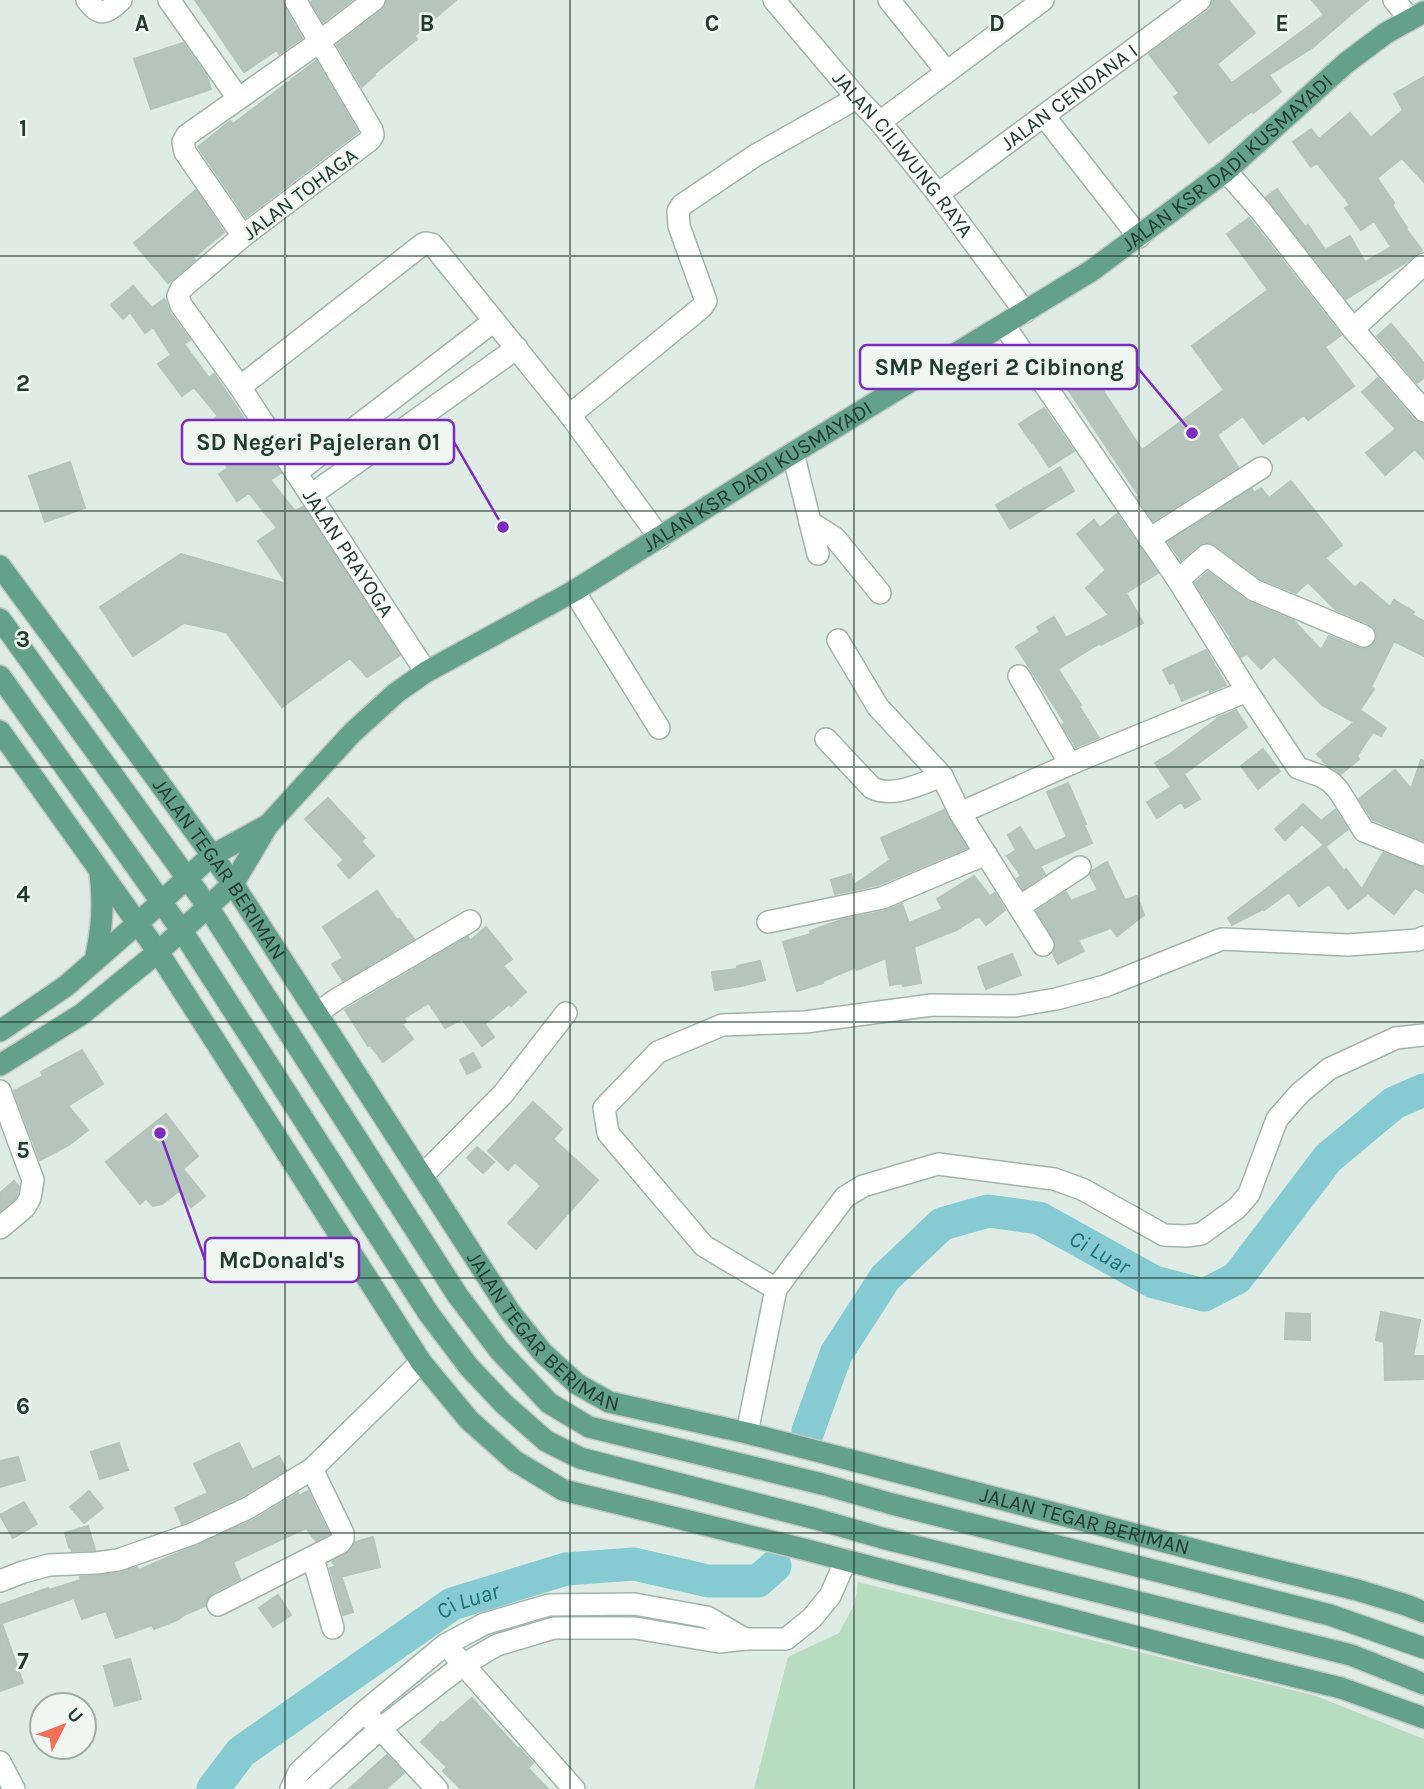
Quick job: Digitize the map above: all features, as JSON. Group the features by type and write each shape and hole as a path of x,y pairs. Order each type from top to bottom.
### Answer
{"main road":[{"name":"JALAN KSR DADI KUSMAYADI","path":"0,1065 74,1020 158,952 233,884 268,825 352,733 396,692 426,672 574,591 1091,271 1226,171 1346,63 1386,33 1417,15"},
{"name":"JALAN TEGAR BERIMAN","path":"0,566 233,884 510,1312 543,1353 577,1384 610,1402 747,1433 1357,1590 1424,1612"},
{"name":"JALAN TEGAR BERIMAN","path":"0,619 208,907 458,1296 499,1350 549,1403 589,1427 1330,1615 1424,1648"},
{"path":"0,676 182,931 429,1314 469,1367 504,1404 546,1441 580,1458 882,1538 1351,1656 1424,1684"},
{"path":"0,731 158,952 421,1362 469,1420 515,1461 564,1490 1341,1688 1424,1718"},
{"name":"JALAN KSR DADI KUSMAYADI","path":"0,1031 66,986 211,856 268,825"},
{"path":"95,961 103,917 100,871"},
{"path":"882,1538 892,1504"},
{"path":"1178,1577 1219,1556"},
{"path":"1199,1653 1225,1625"}],"street":[{"path":"87,0 99,12 106,12 121,0"},
{"path":"169,0 239,99"},
{"path":"295,0 320,41"},
{"path":"243,236 185,152 183,142 187,135 374,0"},
{"name":"JALAN CILIWUNG RAYA","path":"774,0 880,122 938,194 1025,312"},
{"path":"889,0 947,72"},
{"path":"880,122 1043,0"},
{"name":"JALAN CENDANA I","path":"938,194 1200,0"},
{"path":"1394,0 1417,15"},
{"name":"JALAN TOHAGA","path":"178,296 181,289 243,236 370,141 372,130 320,41"},
{"path":"570,415 706,301 679,226 678,211 682,205 756,155 857,98"},
{"path":"1044,116 1139,237"},
{"path":"1226,171 1261,211 1353,329 1424,411"},
{"path":"240,387 426,243 432,244 570,415 660,538"},
{"path":"1353,329 1424,264"},
{"name":"JALAN PRAYOGA","path":"178,296 181,305 240,387 426,672"},
{"path":"296,473 494,321"},
{"path":"1004,325 1178,580 1298,768 1332,783 1364,831 1424,855"},
{"path":"311,495 517,348"},
{"path":"793,453 818,554"},
{"path":"1149,539 1261,468"},
{"path":"810,522 835,538 880,593"},
{"path":"1178,580 1207,555 1254,590 1364,636"},
{"path":"574,591 659,727"},
{"path":"838,640 878,707 942,776 960,813 1043,944"},
{"path":"1019,676 1070,764"},
{"path":"960,813 1247,691"},
{"path":"826,739 872,788 879,791 908,789 942,776"},
{"path":"768,922 882,898 986,854"},
{"path":"1019,907 1080,867"},
{"path":"317,1013 470,921"},
{"path":"776,1289 704,1247 608,1133 604,1108 658,1052 722,1025 805,1022 932,1005 1015,1006 1056,999 1105,986 1222,939 1348,945 1418,940 1424,937"},
{"path":"422,1176 503,1094 566,1013"},
{"path":"747,1433 776,1289 845,1198 863,1186 938,1164 1054,1179 1082,1189 1164,1235 1201,1234 1237,1208 1249,1194 1277,1119 1300,1093 1329,1069 1396,1038 1424,1035"},
{"path":"0,1091 33,1180 30,1198 25,1207 0,1228"},
{"path":"0,1581 49,1565 118,1560 192,1534 248,1508 312,1469 421,1362"},
{"path":"218,1605 313,1558 343,1539 344,1533 312,1469"},
{"path":"313,1558 332,1628"},
{"path":"745,1639 707,1617 634,1604 549,1605 484,1624 446,1645 363,1712 295,1781 313,1789 380,1728 463,1665 498,1645 554,1628 635,1628 719,1642 786,1639 830,1597 846,1560"},
{"path":"446,1645 574,1789"},
{"path":"363,1712 437,1789"},
{"path":"0,1762 14,1789"}],"green space":[{"path":"858,1582 1316,1696 1424,1739 1424,1789 754,1789 788,1657 839,1633 855,1603"}],"building":[{"path":"195,0 282,0 302,38 279,54 277,50 244,72"},
{"path":"352,0 323,22 311,2"},
{"path":"387,0 456,0 414,36 417,39 362,87 337,45 382,10"},
{"path":"1213,0 1228,0 1255,33 1217,64 1232,83 1324,15 1312,0 1368,0 1312,48 1269,75 1281,92 1209,143 1174,97 1179,93 1149,54 1208,11"},
{"path":"183,43 207,77 211,89 151,109 134,59"},
{"path":"316,61 358,132 246,217 198,147 230,121 233,124"},
{"path":"1424,77 1424,182 1402,158 1377,178 1394,203 1392,205 1406,229 1422,250 1346,299 1266,197 1277,189 1325,250 1350,236 1365,262 1391,247 1374,221 1361,230 1345,208 1350,205 1317,163 1311,167 1293,142 1311,129 1319,139 1350,113 1371,138 1403,110 1394,94"},
{"path":"196,190 224,232 168,283 134,243"},
{"path":"1249,218 1341,335 1325,347 1354,386 1308,420 1304,415 1263,444 1243,416 1217,435 1238,467 1153,521 1049,361 1073,345 1142,450 1224,390 1192,346 1268,290 1227,234"},
{"path":"133,286 152,308 164,299 170,313 190,340 184,344 209,378 214,374 281,473 270,480 295,511 303,507 400,655 367,677 350,658 282,707 226,632 184,623 133,656 100,607 181,554 287,584 258,541 277,528 249,493 237,501 219,474 228,468 199,431 218,416 194,387 182,396 158,364 171,355 153,327 145,333 130,312 123,319 111,305"},
{"path":"1391,324 1424,363 1424,378 1417,383 1377,336"},
{"path":"1378,378 1414,420 1424,424 1424,459 1415,449 1385,475 1366,453 1396,429 1362,392"},
{"path":"1044,408 1074,451 1049,467 1019,424"},
{"path":"70,462 85,508 45,522 29,476"},
{"path":"1060,467 1074,491 1010,529 996,505"},
{"path":"1291,481 1342,545 1325,558 1355,588 1361,582 1390,607 1394,600 1424,621 1424,656 1394,641 1371,687 1374,689 1360,710 1386,728 1381,736 1373,732 1357,756 1359,759 1341,774 1317,754 1354,722 1322,705 1274,656 1261,669 1247,654 1241,657 1195,583 1208,572 1249,602 1294,621 1321,650 1329,636 1366,649 1376,642 1375,629 1336,610 1308,582 1296,593 1261,579 1210,542 1199,545 1181,560 1168,542 1252,489 1254,493 1261,488 1269,498"},
{"path":"1117,514 1158,573 1126,593 1143,623 1101,645 1100,643 1058,669 1099,738 1076,747 1062,725 1065,723 1016,647 1040,632 1037,627 1054,617 1066,638 1109,615 1086,588 1106,570 1077,534 1094,520 1100,528"},
{"path":"1206,650 1226,685 1182,701 1174,682 1170,684 1163,670"},
{"path":"1236,710 1247,727 1184,774 1200,799 1185,808 1181,802 1157,818 1147,802 1171,787 1155,763 1217,718"},
{"path":"1263,749 1280,771 1258,789 1241,766"},
{"path":"1421,760 1424,761 1424,841 1373,820 1359,799 1395,770 1411,789"},
{"path":"1068,783 1092,843 1040,866 1045,874 1023,889 1017,879 1021,876 1007,856 1016,850 1008,835 1020,827 1035,851 1067,837 1047,792"},
{"path":"328,798 365,838 361,841 374,856 349,878 338,865 344,860 305,819"},
{"path":"1303,804 1321,821 1335,810 1348,829 1326,846 1302,824 1285,840 1275,829"},
{"path":"944,810 967,848 878,885 835,894 831,880 851,874 854,885 890,860 881,838"},
{"path":"1324,845 1366,895 1348,909 1329,884 1299,906 1289,892 1264,910 1232,925 1228,918"},
{"path":"1383,853 1424,868 1424,893 1415,888 1394,914 1362,889"},
{"path":"1107,862 1125,900 1137,896 1144,915 1117,936 1111,928 1078,940 1084,951 1058,964 1053,954 1056,945 1054,939 1037,911 1066,892 1071,901 1098,890 1090,875"},
{"path":"974,876 990,896 995,893 1005,910 986,925 979,916 956,930 914,947 921,983 890,985 886,958 797,991 783,942 811,934 810,931 841,920 885,911 902,904 909,923 943,909 937,899"},
{"path":"377,891 414,939 343,981 332,964 343,958 323,927"},
{"path":"486,927 512,959 503,966 526,992 485,1024 494,1037 482,1046 462,1019 445,1028 429,1003 404,1018 406,1022 402,1024 413,1039 383,1062 370,1045 368,1046 345,1010 468,937 470,941"},
{"path":"1012,954 1021,975 986,989 978,967"},
{"path":"760,961 765,980 715,990 712,972 737,969 737,966"},
{"path":"82,1050 103,1084 68,1106 88,1130 69,1145 40,1160 14,1091 43,1076 41,1072"},
{"path":"473,1053 481,1067 467,1074 460,1060"},
{"path":"533,1102 562,1129 553,1139 598,1180 536,1249 508,1223 541,1186 515,1162 508,1170 488,1151"},
{"path":"166,1114 198,1156 183,1169 205,1196 191,1207 179,1191 162,1204 153,1206 146,1198 140,1204 106,1162"},
{"path":"477,1147 494,1162 483,1173 467,1158"},
{"path":"14,1181 19,1187 15,1199 0,1211 0,1193"},
{"path":"1381,1312 1420,1320 1413,1356 1424,1356 1424,1379 1385,1380 1384,1342 1376,1340"},
{"path":"1286,1313 1310,1314 1310,1340 1285,1339"},
{"path":"119,1443 128,1470 100,1479 91,1452"},
{"path":"239,1443 252,1470 279,1456 286,1470 242,1496 182,1524 175,1508 208,1493 194,1464"},
{"path":"18,1457 25,1480 0,1487 0,1461"},
{"path":"89,1491 103,1508 84,1523 70,1507"},
{"path":"308,1491 329,1534 316,1541 306,1528 233,1562 240,1579 212,1593 205,1606 177,1620 154,1629 152,1625 116,1638 106,1611 82,1619 74,1598 0,1624 0,1605 81,1580 80,1577 120,1573 137,1567 139,1570 254,1520 298,1493 299,1496"},
{"path":"24,1502 37,1524 13,1538 0,1515"},
{"path":"88,1526 95,1550 72,1551 65,1533"},
{"path":"373,1537 380,1567 343,1576 340,1572 353,1612 343,1615 330,1568 336,1566 332,1562 350,1551 355,1542"},
{"path":"278,1595 291,1615 273,1627 259,1608"},
{"path":"2,1624 23,1683 0,1691 0,1625"},
{"path":"130,1659 141,1699 115,1706 104,1666"},
{"path":"472,1698 533,1763 528,1768 548,1789 461,1789 443,1771 447,1767 421,1742"},
{"path":"387,1755 404,1773 386,1789 349,1789"}],"waterway":[{"name":"Ci Luar","path":"808,1431 836,1354 885,1278 942,1224 988,1211 1039,1218 1154,1282 1204,1295 1237,1278 1328,1158 1394,1103 1424,1090"},
{"name":"Ci Luar","path":"213,1789 241,1752 452,1604 566,1569 634,1564 708,1581 758,1581 775,1566"}],"place":[{"name":"SMP Negeri 2 Cibinong","path":"1192,433"},
{"name":"SD Negeri Pajeleran 01","path":"503,527"},
{"name":"McDonald's","path":"160,1133"}]}
